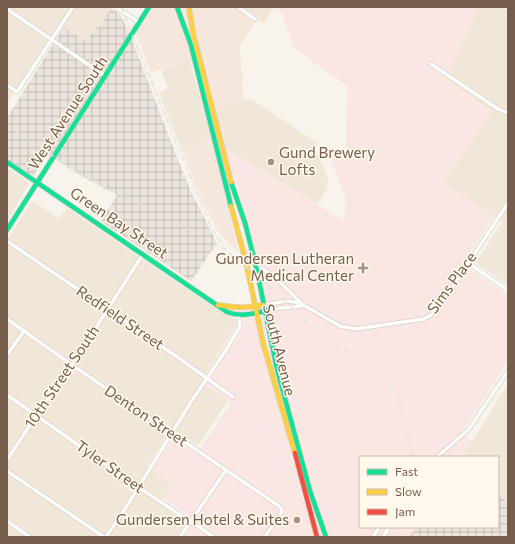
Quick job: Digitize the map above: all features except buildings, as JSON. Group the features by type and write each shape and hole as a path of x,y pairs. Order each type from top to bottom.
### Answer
{"main road":[{"name":"South Avenue","path":"177,7 191,45 246,262 267,358 317,537"},
{"name":"South Avenue","path":"189,7 192,33 230,176 245,223 256,266 277,369 310,491 326,537"},
{"name":"West Avenue South","path":"7,230 149,8"},
{"name":"Green Bay Street","path":"7,162 231,314 247,315 265,311"},
{"name":"Green Bay Street","path":"216,304 240,308 264,305"}],"street":[{"path":"7,85 17,92 73,7"},
{"path":"116,7 140,22"},
{"path":"238,7 255,19"},
{"path":"7,9 105,76"},
{"path":"431,64 498,109 508,113"},
{"name":"Sims Place","path":"264,305 287,301 295,302 340,326 356,329 424,319 436,311 508,203"},
{"name":"Redfield Street","path":"7,241 208,378 233,397"},
{"name":"10th Street South","path":"7,460 72,365 143,254"},
{"path":"468,263 508,290"},
{"name":"Sims Place","path":"256,266 277,279 305,307"},
{"path":"265,311 282,308 305,307"},
{"path":"7,472 105,537 125,509 240,326 239,315"},
{"name":"Denton Street","path":"7,319 172,434 277,504 282,509 281,513 266,537"},
{"path":"7,355 24,331"},
{"path":"438,456 469,429 508,371"},
{"name":"Tyler Street","path":"7,395 138,487 214,537"},
{"path":"180,537 226,470"},
{"path":"7,521 30,537"},
{"path":"373,537 378,528"},
{"path":"383,537 388,528"}],"shaded area":[{"path":"7,7 111,8 98,28 97,27 86,41 59,23 7,103"},
{"path":"147,7 238,7 257,19 240,47 244,99 216,108 202,58 151,72 135,31"},
{"path":"238,7 273,7 273,8 264,23"},
{"name":"Gundersen Lutheran Medical Center","path":"478,7 446,80 491,111 443,181 494,217 462,264 508,295 508,361 468,423 461,431 472,441 463,456 359,456 359,528 415,528 409,537 184,537 196,520 163,498 172,485 152,471 173,439 197,454 231,403 206,386 242,330 244,320 246,318 269,316 254,246 224,147 344,221 346,198 326,147 346,160 347,86 294,48 282,13 274,8"},
{"path":"496,7 508,9 508,285 475,263 502,222 443,182 491,111 446,80 477,9"},
{"path":"111,8 121,15 192,194 217,243 191,281 101,221 117,195 81,176 47,154 33,176 7,159 7,118 64,27 86,41 97,27 99,28"},
{"path":"190,61 204,111 244,99 254,101 318,143 315,149 328,178 327,189 317,204 212,140 181,148 159,93 168,88 161,70"},
{"path":"212,140 221,171 238,252 218,232 199,194 181,148"},
{"path":"7,168 27,181 29,184 7,221"},
{"path":"32,201 59,218 67,208 210,305 237,320 236,326 202,380 228,400 198,446 171,428 147,467 172,485 159,503 186,523 176,537 7,537 7,240"},
{"path":"508,384 508,502 499,496 499,456 463,456"},
{"path":"499,496 508,502 508,537 401,537 406,528 499,528"}],"railway":[{"path":"121,7 211,227 223,245"},
{"path":"7,125 80,174 141,205"},
{"path":"177,224 226,250 282,297 316,330 334,343 364,359 376,369 386,379 398,398 413,456"},
{"path":"393,537 399,528"}],"traffic: fast":[{"path":"7,230 149,7"},
{"path":"177,7 191,45 231,206"},
{"path":"7,162 227,312 241,315 265,311"},
{"path":"231,182 245,223 256,266 277,369 310,491 326,537"}],"traffic: slow":[{"path":"189,7 193,33 231,182"},
{"path":"231,206 246,262 263,343 295,453"},
{"path":"218,305 230,307 252,307 264,305"}],"traffic: jam":[{"path":"295,453 317,537"}],"place":[{"name":"Gund Brewery Lofts","path":"271,162"},
{"name":"Gundersen Lutheran Medical Center","path":"363,268"},
{"name":"Gundersen Hotel & Suites","path":"297,520"}]}
